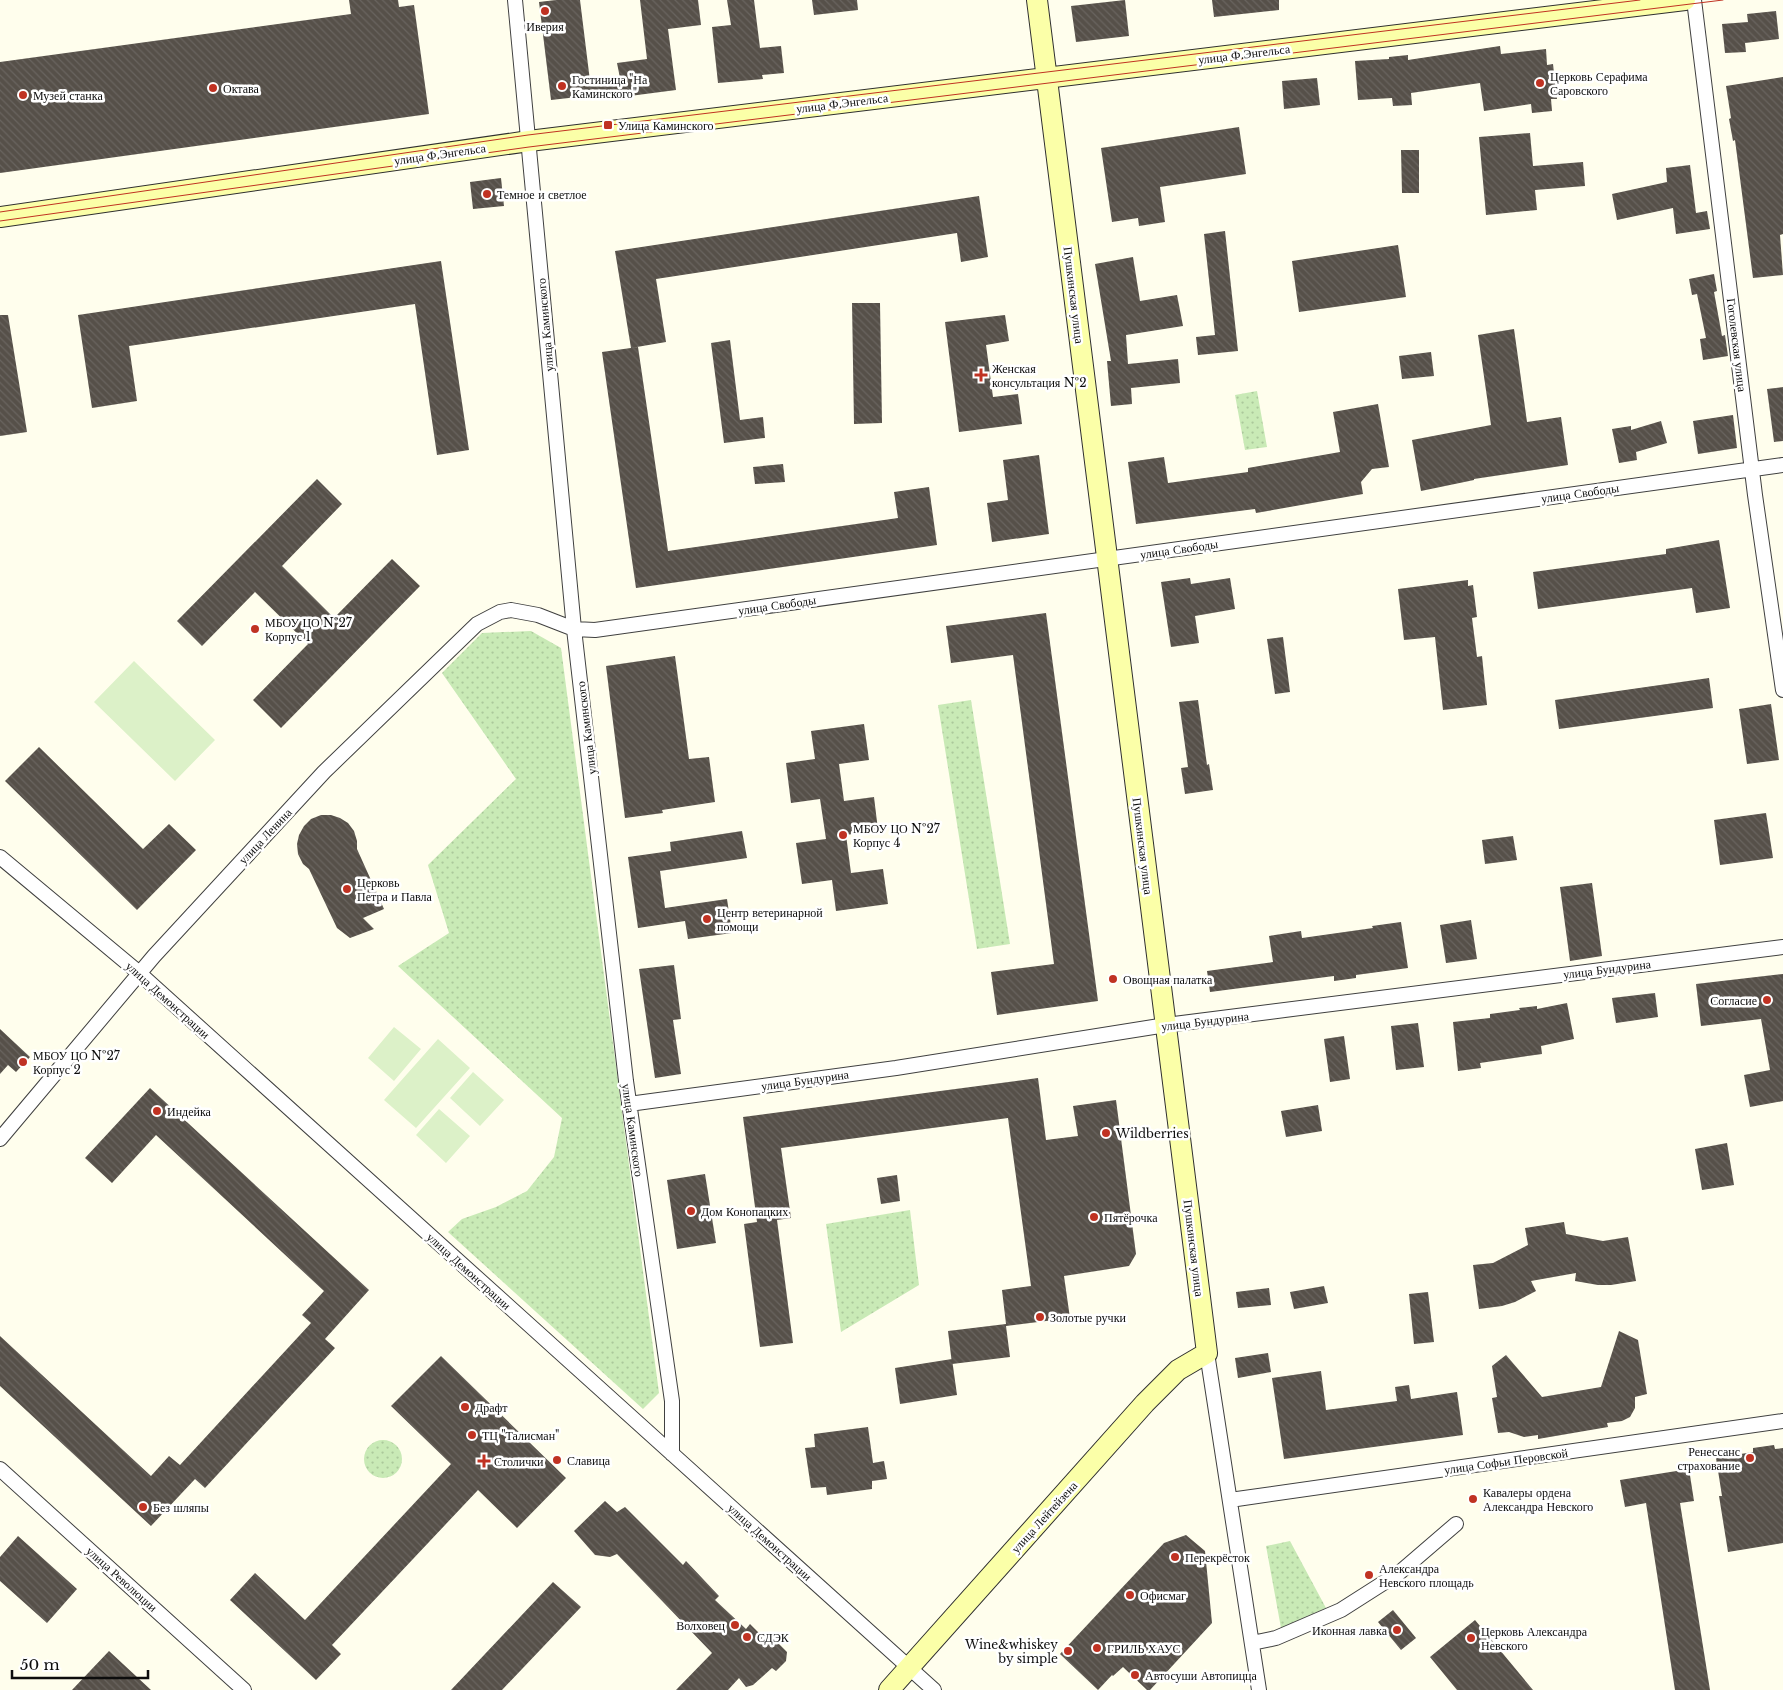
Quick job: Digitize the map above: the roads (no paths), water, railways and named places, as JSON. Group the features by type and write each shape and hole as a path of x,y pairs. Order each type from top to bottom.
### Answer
{"street":[{"name":"улица Каминского","path":"515,0 574,629 629,1104 672,1400 672,1454"},
{"name":"Пушкинская улица","path":"1037,0 1207,1353 1259,1690"},
{"name":"улица Ф.Энгельса","path":"0,217 529,141 1685,0"},
{"name":"Гоголевская улица","path":"1694,0 1752,469 1783,690"},
{"name":"улица Свободы","path":"574,629 595,630 1783,465"},
{"name":"улица Ленина","path":"0,1139 138,972 324,772 477,624 500,612 510,610 538,615 574,629"},
{"name":"улица Демонстрации","path":"0,856 138,972 934,1690"},
{"name":"улица Бундурина","path":"629,1104 896,1068 1166,1026 1783,947"},
{"name":"улица Лейтейзена","path":"889,1690 1145,1403 1178,1370 1207,1353"},
{"name":"улица Софьи Перовской","path":"1230,1500 1783,1421"},
{"name":"улица Революции","path":"0,1469 244,1690"},
{"path":"1252,1643 1276,1638 1341,1610 1399,1573 1456,1524"}],"tram line":[{"path":"0,212 528,135 1640,0"},
{"path":"0,221 529,147 1723,0"}],"place":[{"name":"Иверия","path":"545,11"},
{"name":"Церковь Серафима Саровского","path":"1540,83"},
{"name":"Гостиница \"На Каминского\"","path":"562,86"},
{"name":"Октава","path":"213,88"},
{"name":"Музей станка","path":"23,95"},
{"name":"Улица Каминского","path":"608,125"},
{"name":"Темное и светлое","path":"487,194"},
{"name":"Женская консультация №2","path":"981,375"},
{"name":"МБОУ ЦО №27 Корпус 1","path":"255,629"},
{"name":"МБОУ ЦО №27 Корпус 4","path":"843,835"},
{"name":"Церковь Петра и Павла","path":"347,889"},
{"name":"Центр ветеринарной помощи","path":"707,919"},
{"name":"Овощная палатка","path":"1113,979"},
{"name":"Согласие","path":"1767,1000"},
{"name":"МБОУ ЦО №27 Корпус 2","path":"23,1062"},
{"name":"Индейка","path":"157,1111"},
{"name":"Wildberries","path":"1106,1133"},
{"name":"Дом Конопацких","path":"691,1211"},
{"name":"Пятёрочка","path":"1094,1217"},
{"name":"Золотые ручки","path":"1040,1317"},
{"name":"Драфт","path":"465,1407"},
{"name":"ТЦ \"Талисман\"","path":"472,1435"},
{"name":"Ренессанс страхование","path":"1750,1458"},
{"name":"Славица","path":"557,1460"},
{"name":"Столички","path":"484,1461"},
{"name":"Кавалеры ордена Александра Невского","path":"1473,1499"},
{"name":"Без шляпы","path":"143,1507"},
{"name":"Перекрёсток","path":"1175,1557"},
{"name":"Александра Невского площадь","path":"1369,1575"},
{"name":"Офисмаг","path":"1130,1595"},
{"name":"Волховец","path":"735,1625"},
{"name":"Иконная лавка","path":"1397,1630"},
{"name":"СДЭК","path":"747,1637"},
{"name":"Церковь Александра Невского","path":"1471,1638"},
{"name":"ГРИЛЬ ХАУС","path":"1097,1648"},
{"name":"Wine&whiskey by simple","path":"1068,1651"},
{"name":"Автосуши Автопицца","path":"1135,1675"}]}
